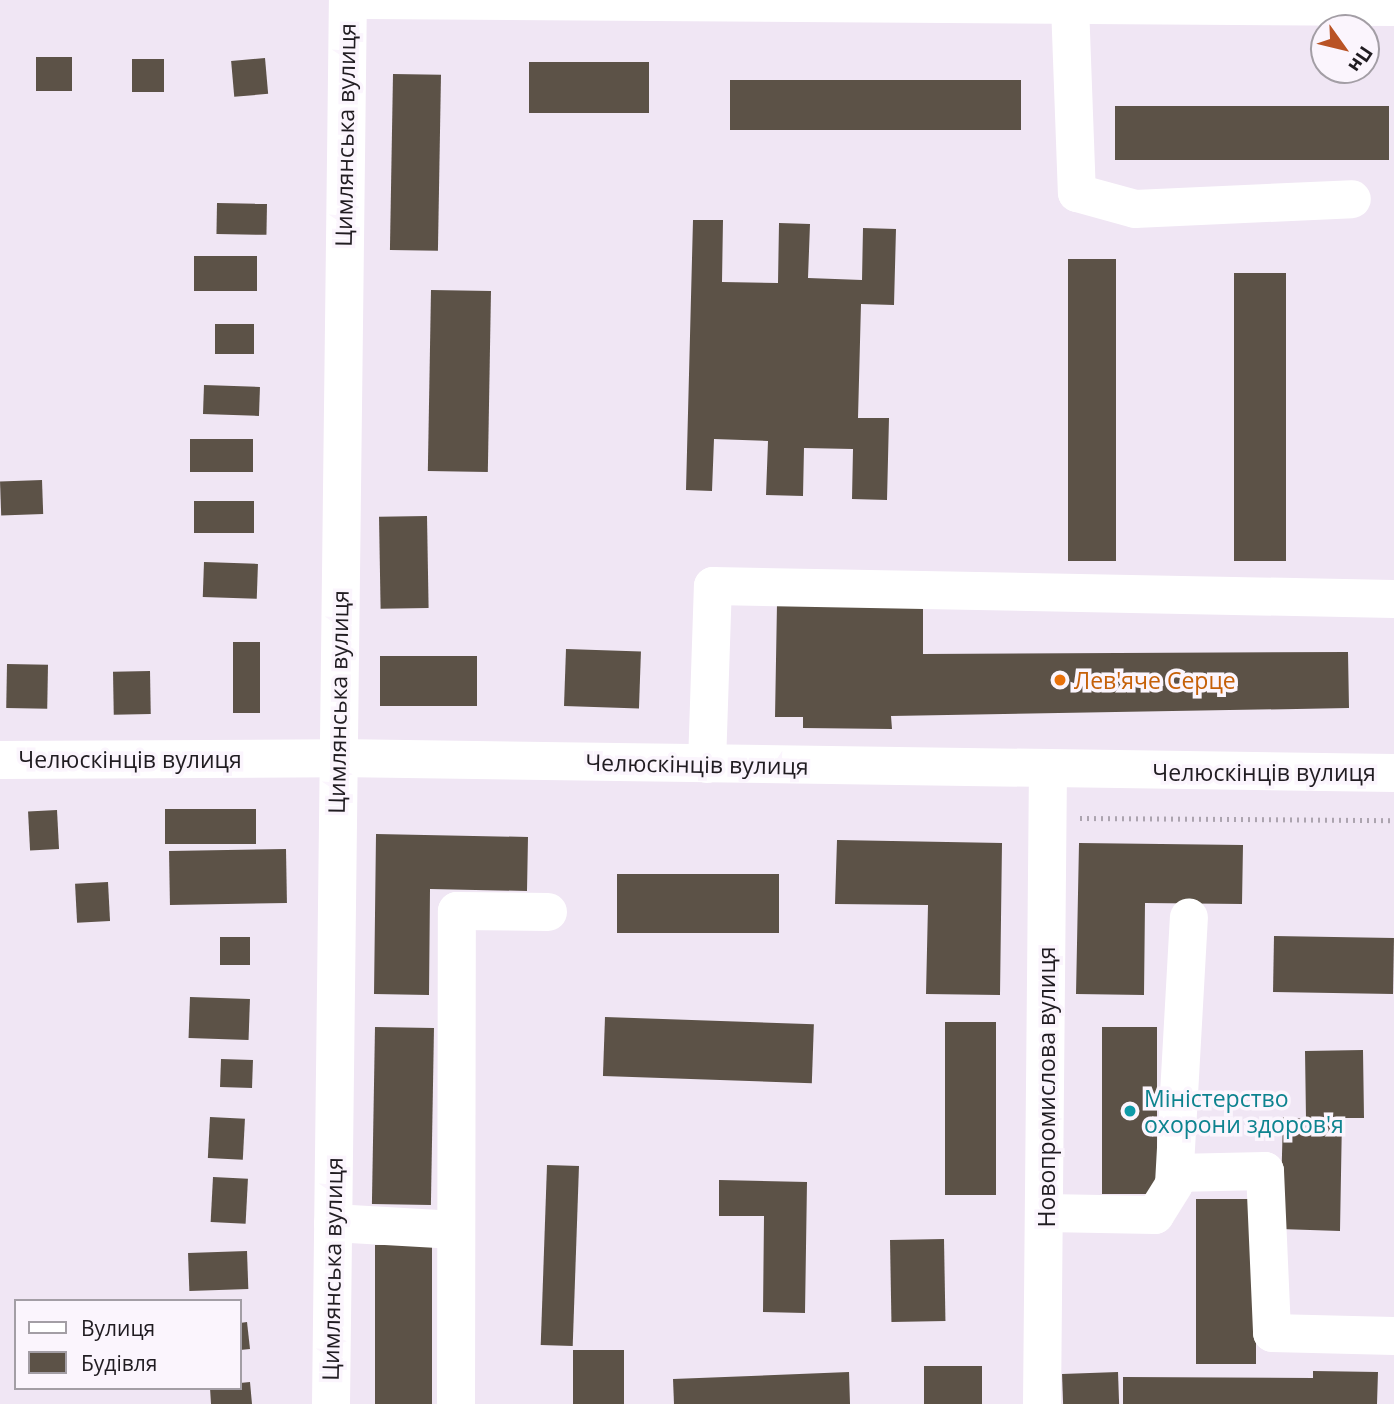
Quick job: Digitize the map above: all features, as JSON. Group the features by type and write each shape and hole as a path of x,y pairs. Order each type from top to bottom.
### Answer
{"street":[{"name":"Цимлянська вулиця","path":"331,1404 348,0"},
{"path":"369,0 1394,7"},
{"path":"1070,5 1077,193 1135,209 1352,199"},
{"path":"707,764 713,586 1394,599"},
{"name":"Челюскінців вулиця","path":"0,760 337,758 1394,773"},
{"name":"Новопромислова вулиця","path":"1042,1404 1046,1213 1048,770"},
{"path":"456,1404 457,911 548,912"},
{"path":"1046,1213 1155,1215 1174,1184 1189,917"},
{"path":"1175,1173 1265,1171 1272,1333 1394,1336"},
{"path":"333,1223 456,1230"}],"path":[{"path":"1048,818 1394,820"}],"building":[{"path":"36,57 72,57 72,91 36,91"},
{"path":"265,58 268,94 234,97 231,61"},
{"path":"132,59 164,59 164,92 132,92"},
{"path":"529,62 649,62 649,113 529,113"},
{"path":"393,74 441,75 438,251 390,250"},
{"path":"730,80 1021,80 1021,130 730,130"},
{"path":"1115,106 1389,106 1389,160 1115,160"},
{"path":"217,203 267,204 266,235 216,234"},
{"path":"693,220 723,220 722,282 778,283 779,223 810,224 808,278 862,280 863,228 896,229 894,305 861,304 858,418 889,418 887,500 852,499 853,449 804,448 803,496 766,495 768,441 714,439 712,491 686,490"},
{"path":"194,256 257,256 257,291 194,291"},
{"path":"1068,259 1116,259 1116,561 1068,561"},
{"path":"1234,273 1286,273 1286,561 1234,561"},
{"path":"431,290 491,291 488,472 428,471"},
{"path":"215,324 254,324 254,354 215,354"},
{"path":"204,385 260,387 259,416 203,414"},
{"path":"190,439 253,439 253,472 190,472"},
{"path":"42,480 43,514 1,515 0,481"},
{"path":"194,501 254,501 254,533 194,533"},
{"path":"427,516 429,608 381,609 379,517"},
{"path":"204,562 258,564 257,599 203,597"},
{"path":"777,603 923,604 923,654 1348,652 1349,708 891,716 892,729 803,728 803,717 775,717"},
{"path":"233,642 260,642 260,713 233,713"},
{"path":"566,649 641,652 639,709 564,706"},
{"path":"380,656 477,656 477,706 380,706"},
{"path":"7,664 48,665 47,709 6,708"},
{"path":"150,671 151,714 114,715 113,672"},
{"path":"165,809 256,809 256,844 165,844"},
{"path":"57,810 59,849 30,850 28,812"},
{"path":"376,834 528,837 527,891 430,889 429,995 374,994"},
{"path":"837,840 1002,843 1000,995 926,994 928,905 835,904"},
{"path":"1079,843 1243,845 1242,904 1145,903 1144,995 1076,994"},
{"path":"286,849 287,903 170,905 169,851"},
{"path":"617,874 779,874 779,933 617,933"},
{"path":"108,882 110,921 77,923 75,884"},
{"path":"1274,936 1394,938 1393,994 1273,992"},
{"path":"220,937 250,937 250,965 220,965"},
{"path":"190,997 250,999 249,1040 189,1038"},
{"path":"605,1017 814,1024 812,1083 603,1076"},
{"path":"945,1022 996,1022 996,1195 945,1195"},
{"path":"375,1027 434,1028 431,1205 372,1204"},
{"name":"Міністерство охорони здоров'я","path":"1102,1027 1157,1027 1157,1194 1102,1194"},
{"path":"1363,1050 1364,1118 1342,1118 1340,1231 1280,1229 1283,1117 1306,1119 1305,1051"},
{"path":"221,1059 253,1060 252,1088 220,1087"},
{"path":"210,1117 245,1119 243,1160 208,1158"},
{"path":"547,1165 579,1166 573,1346 541,1345"},
{"path":"213,1177 248,1179 246,1224 211,1222"},
{"path":"719,1180 807,1182 805,1313 763,1312 764,1216 719,1216"},
{"path":"1196,1199 1256,1199 1256,1364 1196,1364"},
{"path":"944,1239 945,1321 891,1322 890,1240"},
{"path":"375,1245 432,1245 432,1404 375,1404"},
{"path":"247,1251 248,1289 189,1291 188,1253"},
{"path":"247,1322 250,1349 242,1350 242,1323"},
{"path":"573,1350 624,1350 624,1404 573,1404"},
{"path":"924,1366 982,1366 982,1404 924,1404"},
{"path":"1313,1371 1378,1372 1377,1404 1123,1404 1123,1377 1313,1378"},
{"path":"849,1372 850,1404 674,1404 673,1379"},
{"path":"1118,1372 1119,1404 1063,1404 1062,1374"},
{"path":"250,1382 252,1404 211,1404 210,1390 242,1390 242,1383"}],"place":[{"name":"Лев'яче Серце","path":"1060,680"},
{"name":"Міністерство охорони здоров'я","path":"1130,1111"}]}
